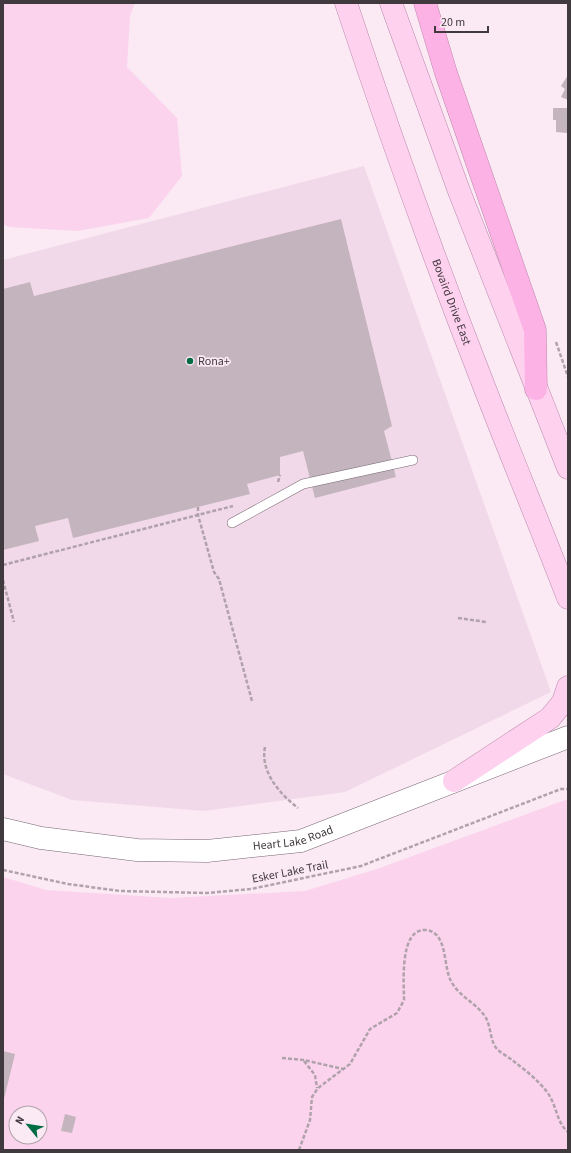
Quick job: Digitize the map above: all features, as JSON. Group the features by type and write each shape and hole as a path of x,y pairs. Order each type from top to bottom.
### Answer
{"highway":[{"path":"424,3 451,87 535,330 536,389"}],"main road":[{"name":"Bovaird Drive East","path":"346,3 385,121 425,231 482,382 568,598"},
{"path":"391,3 459,191 568,468"},
{"path":"454,781 550,718 563,702 568,687"}],"street":[{"name":"Heart Lake Road","path":"3,829 41,838 137,850 207,851 266,846 301,841 568,737"}],"lane":[{"path":"232,523 303,484 413,460"}],"path":[{"path":"275,489 280,476"},
{"path":"3,566 235,505"},
{"path":"198,507 198,515 214,572 219,579 252,701"},
{"path":"3,580 14,622"},
{"path":"458,618 486,622"},
{"path":"265,747 264,761 274,784 285,797 298,808"},
{"name":"Esker Lake Trail","path":"3,870 68,884 120,891 208,893 251,889 361,866 561,789 568,789"},
{"path":"299,1150 310,1120 312,1097 317,1088 350,1064 370,1029 390,1018 400,1007 404,1000 405,952 408,942 412,935 418,931 427,930 434,933 440,939 451,982 459,992 485,1016 497,1049 530,1074 548,1093 560,1122 568,1132"},
{"path":"282,1058 304,1060 343,1069"},
{"path":"304,1060 315,1075 317,1088"}],"shaded area":[{"path":"3,3 135,3 130,16 127,67 177,118 182,176 149,218 77,231 9,227 3,224"},
{"path":"364,166 551,692 345,792 204,811 72,800 3,774 3,260"},
{"path":"568,799 568,1150 3,1150 3,877 46,890 171,898 305,891 377,869"}],"building":[{"path":"568,75 568,100 561,97 565,89 561,86"},
{"path":"553,108 568,108 568,133 556,132 556,120 553,120"},
{"name":"Rona+","path":"341,219 392,426 384,431 396,477 315,498 303,451 280,457 280,475 247,484 250,494 73,538 68,518 35,526 39,541 3,550 3,289 30,282 34,296"},
{"path":"3,1051 15,1054 4,1099 3,1099"},
{"path":"65,1114 76,1117 72,1133 61,1131"}],"place":[{"name":"Rona+","path":"190,361"}]}
